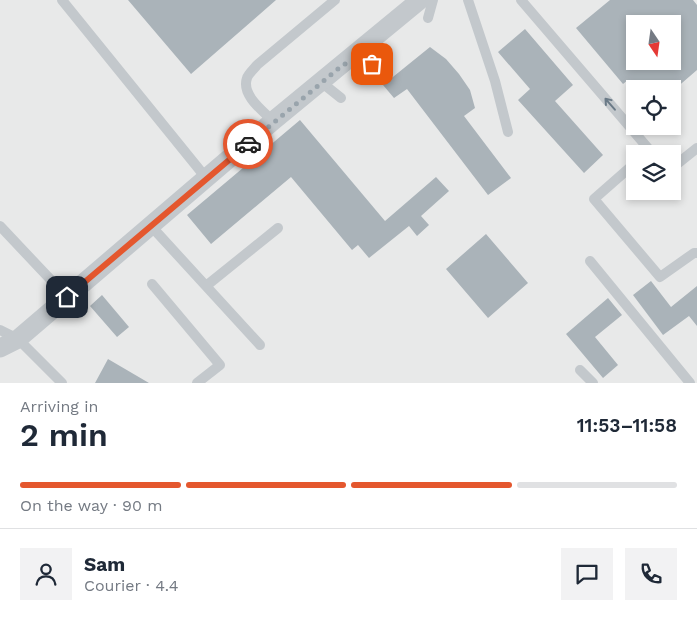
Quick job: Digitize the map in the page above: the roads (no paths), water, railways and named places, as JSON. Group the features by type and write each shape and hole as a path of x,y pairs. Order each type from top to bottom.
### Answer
{"street":[{"path":"0,348 18,339 273,121 420,0"}],"lane":[{"path":"62,0 207,179"},
{"path":"273,121 256,104 246,89 247,78 257,65 335,0"},
{"path":"428,18 433,0"},
{"path":"468,0 496,81 508,132"},
{"path":"521,0 645,145"},
{"path":"344,64 372,64"},
{"path":"321,82 341,98"},
{"path":"681,161 697,148"},
{"path":"626,171 594,199 660,277 694,252 697,253"},
{"path":"0,226 67,297"},
{"path":"151,226 260,344"},
{"path":"206,286 278,228"},
{"path":"590,261 690,383"},
{"path":"152,284 220,365 197,383"},
{"path":"0,330 18,339 62,383"},
{"path":"580,370 592,383"}]}
